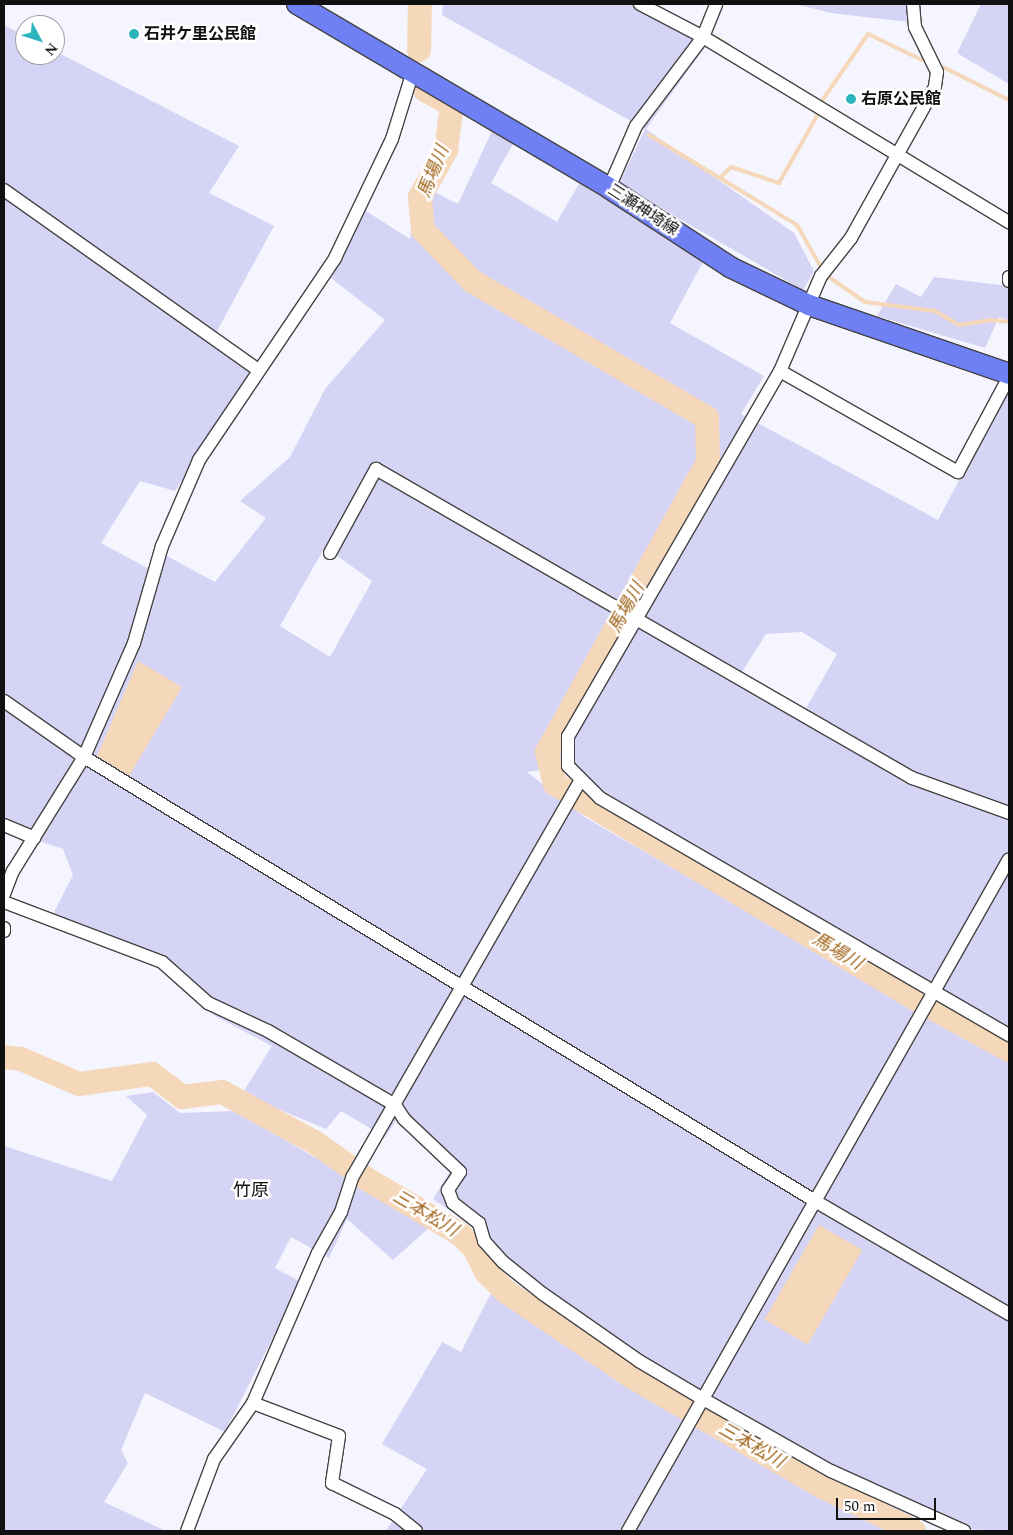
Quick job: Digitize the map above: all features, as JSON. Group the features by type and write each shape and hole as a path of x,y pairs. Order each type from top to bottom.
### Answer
{"main road":[{"name":"三瀬神埼線","path":"296,4 413,71 609,188 730,266 809,304 1009,375"}],"street":[{"path":"640,4 703,37 898,153 1009,222"},
{"path":"609,188 636,126 703,37 716,4"},
{"path":"913,4 915,27 937,72 934,87 851,238 821,276 780,371 568,736 568,766 600,798 1009,1035"},
{"path":"4,894 34,838 84,757 134,643 162,546 199,460 334,258 358,214 392,140 413,71"},
{"path":"4,190 258,370"},
{"path":"780,371 958,472 1009,375"},
{"path":"330,553 376,469 912,778 1009,813"},
{"path":"4,701 84,757 463,984 815,1201 1009,1314"},
{"path":"187,1531 214,1459 253,1403 318,1253 341,1212 352,1176 364,1159 581,780"},
{"path":"4,825 34,838"},
{"path":"628,1531 1009,859"},
{"path":"4,902 162,962 208,1003 268,1031 395,1105 404,1119 460,1172 448,1190 453,1203 479,1223 484,1242 503,1262 639,1361 703,1399 832,1471 964,1531"},
{"path":"253,1403 340,1436 332,1483 395,1514 416,1531"}],"shaded area":[{"path":"443,4 632,4 707,44 646,129 794,233 814,271 803,290 619,184 645,129 442,15"},
{"path":"795,4 908,4 908,22 831,13"},
{"path":"981,4 1009,4 1009,84 957,53"},
{"path":"4,25 15,31 15,65 65,65 65,56 239,146 209,193 274,226 211,342 252,372 175,491 140,481 101,543 147,568 167,556 215,582 266,518 240,501 290,457 325,389 385,320 331,278 366,211 410,239 414,200 421,185 458,204 493,129 514,142 491,183 557,222 580,182 704,260 670,323 764,376 741,414 938,520 1009,386 1009,1040 586,793 561,767 527,772 586,818 1009,1061 1009,1531 938,1528 829,1476 635,1366 494,1265 473,1226 433,1199 451,1170 397,1120 385,1137 341,1111 326,1129 242,1094 272,1046 215,1016 158,966 47,926 73,875 63,849 4,829","holes":["325,547 372,581 330,657 280,626","802,632 837,654 800,719 735,683 766,634"]},
{"path":"934,277 1009,286 1009,321 999,317 985,348 877,316 896,284 921,297"},
{"path":"138,661 182,687 129,776 97,756"},
{"path":"153,1092 180,1113 235,1111 432,1225 393,1260 347,1219 329,1258 291,1237 275,1268 301,1282 225,1432 145,1393 121,1450 128,1463 104,1502 166,1531 4,1531 4,1146 112,1181 147,1115 126,1096"},
{"path":"819,1225 862,1250 808,1344 764,1319"},
{"path":"492,1291 629,1388 891,1531 386,1531 427,1469 382,1444 442,1342 461,1352"}],"waterway":[{"name":"馬場川","path":"419,50 420,4"},
{"path":"821,102 868,34 922,60"},
{"path":"713,36 727,44"},
{"path":"943,67 1009,100"},
{"name":"馬場川","path":"425,90 452,105 446,150 420,197 423,230 472,281 707,418 708,462 547,752 555,784 916,999 1009,1050"},
{"path":"721,177 731,167 779,183 818,114"},
{"path":"649,135 797,225 822,269"},
{"path":"826,275 865,302 935,311 959,325 991,320 1009,322"},
{"name":"三本松川","path":"4,1057 21,1059 79,1084 152,1074 182,1097 222,1092 316,1143 365,1178 460,1234 474,1248 486,1272 508,1293 634,1378 823,1487 914,1531"}],"place":[{"name":"石井ケ里公民館","path":"134,34"},
{"name":"右原公民館","path":"851,99"}],"district":[{"name":"竹原","path":"251,1191"}]}
